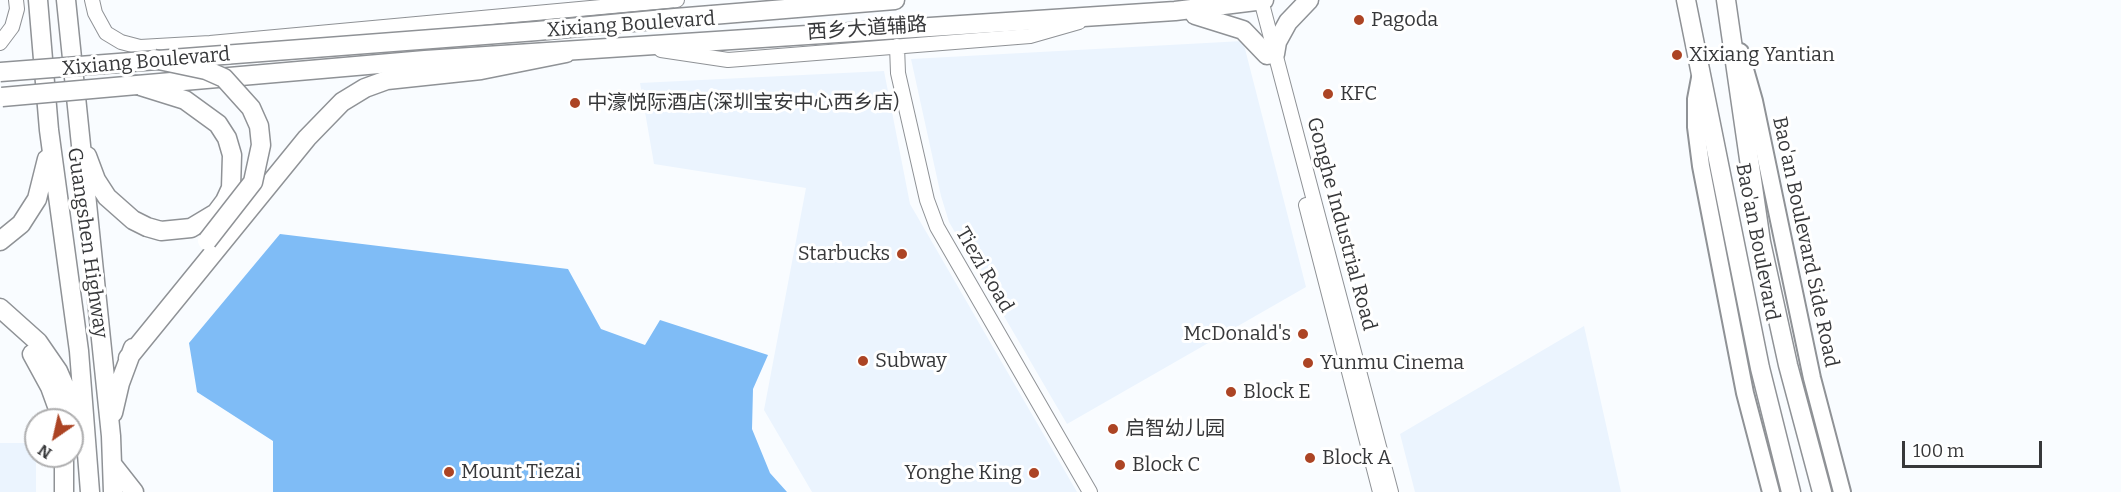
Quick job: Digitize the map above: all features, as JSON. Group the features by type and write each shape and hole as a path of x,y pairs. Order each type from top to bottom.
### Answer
{"main road":[{"path":"33,0 41,29"},
{"name":"Guangshen Highway","path":"38,0 49,130 79,351 90,492"},
{"name":"Guangshen Highway","path":"66,0 77,128 111,436 113,492"},
{"path":"69,28 71,0"},
{"path":"714,13 732,0"},
{"name":"Xixiang Boulevard","path":"0,72 676,9 714,13 895,0"},
{"name":"Xixiang Boulevard","path":"1,97 425,60 1175,11 1259,0"},
{"path":"1175,11 1211,18 1243,30 1271,55 1288,22 1309,0"},
{"name":"Bao'an Boulevard","path":"1686,0 1760,368 1791,492"},
{"name":"Bao'an Boulevard","path":"1726,0 1761,242 1788,365 1822,492"},
{"name":"Bao'an Boulevard Side Road","path":"1726,0 1754,101 1812,378 1842,492"},
{"path":"128,358 307,138 342,102 365,88 387,80 481,70 566,52"},
{"path":"111,436 116,401 128,358 147,317 253,182 261,145 259,126 251,108 239,91 224,78 207,70 153,59"},
{"path":"1701,74 1696,99 1701,166 1745,393 1771,492"},
{"path":"77,128 96,180 107,197 133,220 147,227 177,231 205,221 216,213 225,201 233,171 232,155 227,138 204,111 185,100 137,85"},
{"path":"0,241 21,224 37,199 43,182 49,130"},
{"path":"0,308 38,342 69,392 88,458"},
{"path":"2,325 27,347 41,366 57,408"},
{"path":"112,464 134,492"},
{"path":"64,468 64,492"}],"street":[{"path":"0,43 12,27 17,9 16,0"},
{"path":"92,0 94,13 106,33 121,42 140,47 676,9"},
{"name":"Gonghe Industrial Road","path":"1259,0 1380,492"},
{"name":"西乡大道辅路","path":"635,46 728,60 1030,36 1100,15"},
{"name":"Tiezi Road","path":"897,46 898,73 927,200 937,227 1090,492"},
{"name":"Gonghe Industrial Road","path":"1271,55 1391,492"}],"shaded area":[{"path":"1243,41 1306,287 1067,424 949,222 941,196 911,59"},
{"path":"884,71 910,204 1077,492 812,492 764,410 806,188 654,164 640,83"},
{"path":"280,234 568,269 601,329 645,345 660,320 768,355 753,389 752,429 770,473 787,492 273,492 273,441 197,392 189,343"},
{"path":"1584,326 1621,492 1415,492 1400,434"},
{"path":"0,443 24,443 24,468 36,468 36,492 0,492"}],"place":[{"name":"Pagoda","path":"1359,20"},
{"name":"Xixiang Yantian","path":"1677,55"},
{"name":"KFC","path":"1328,94"},
{"name":"中濠悦际酒店(深圳宝安中心西乡店)","path":"575,103"},
{"name":"Starbucks","path":"902,254"},
{"name":"McDonald's","path":"1303,334"},
{"name":"Subway","path":"863,361"},
{"name":"Yunmu Cinema","path":"1308,363"},
{"name":"Block E","path":"1231,392"},
{"name":"启智幼儿园","path":"1113,429"},
{"name":"Block A","path":"1310,458"},
{"name":"Block C","path":"1120,465"},
{"name":"Mount Tiezai","path":"449,472"},
{"name":"Yonghe King","path":"1034,473"}]}
